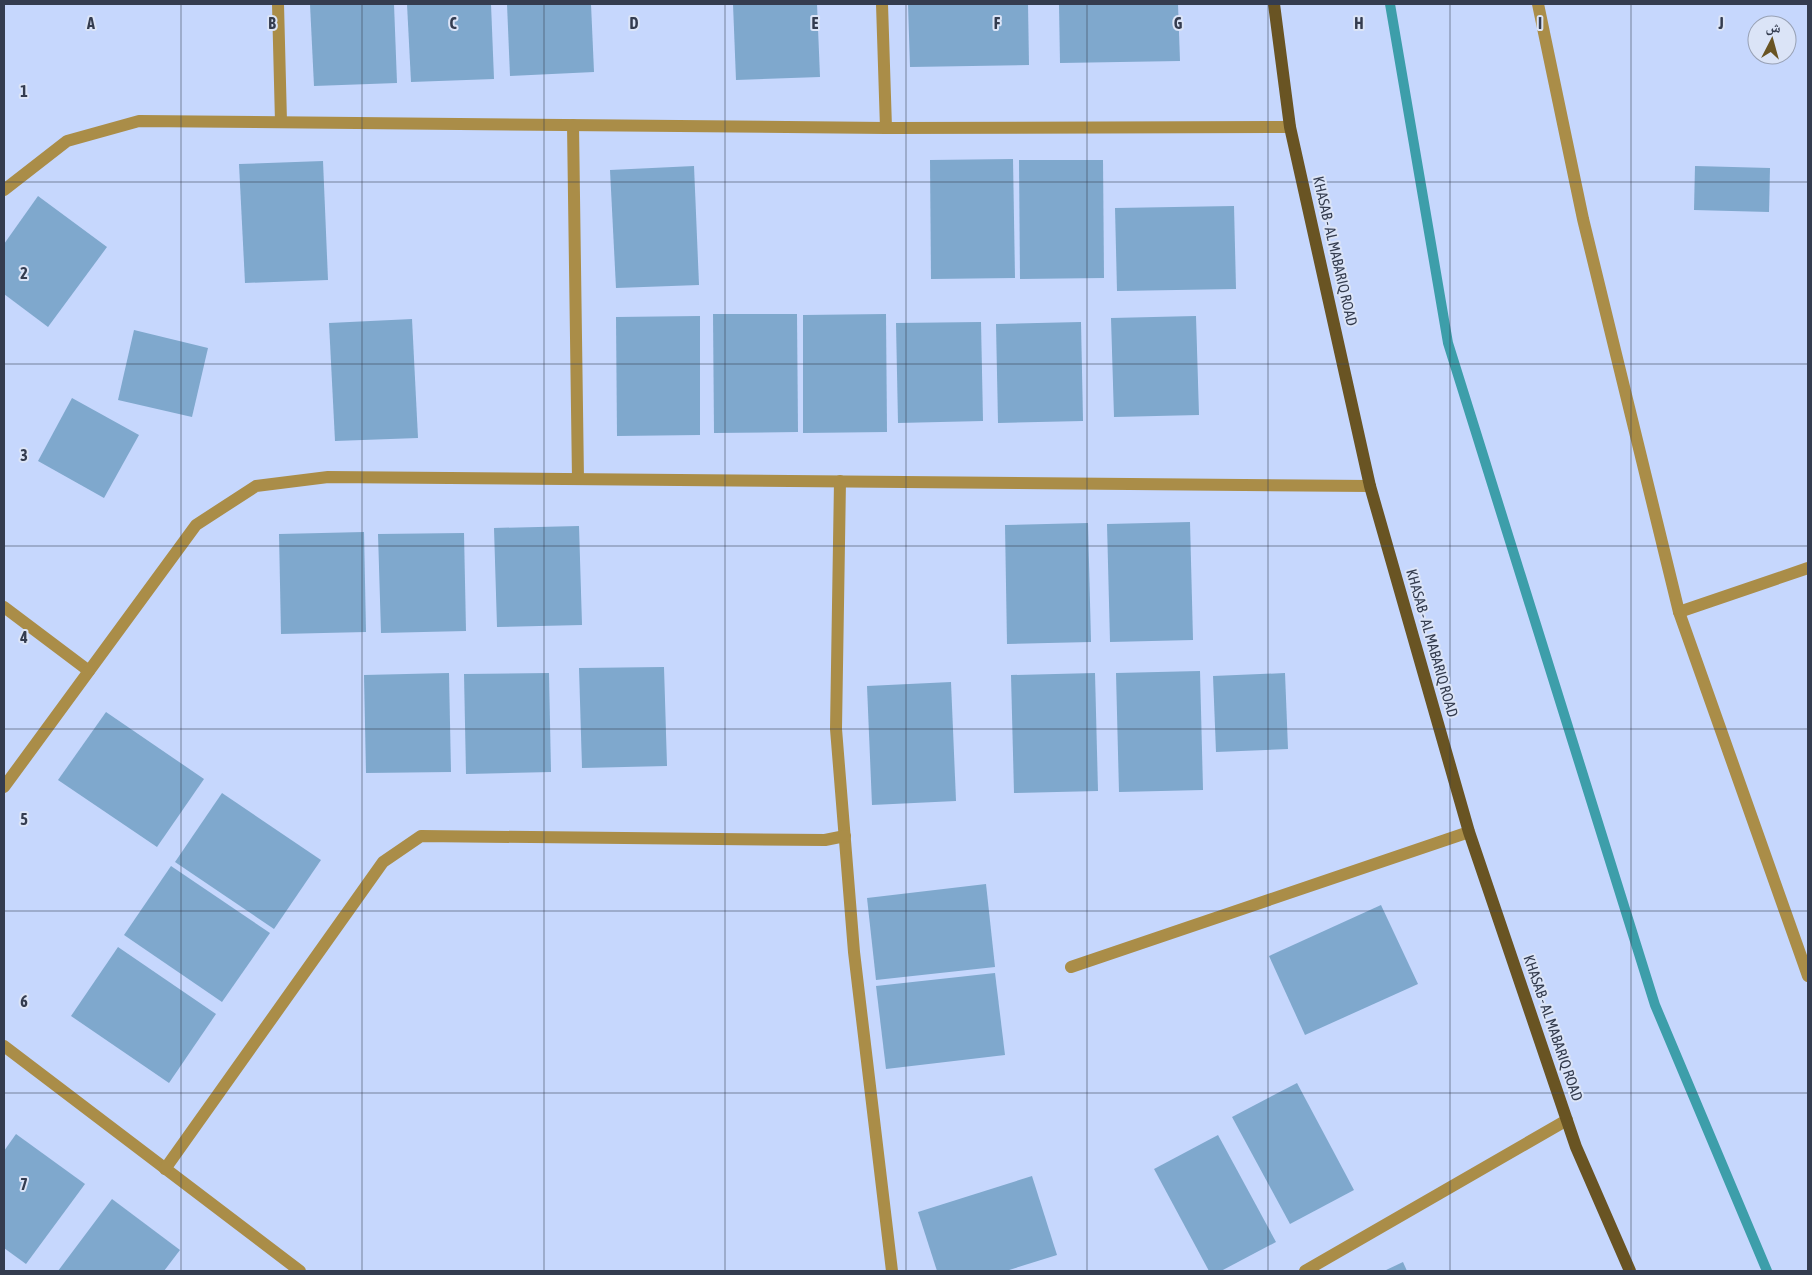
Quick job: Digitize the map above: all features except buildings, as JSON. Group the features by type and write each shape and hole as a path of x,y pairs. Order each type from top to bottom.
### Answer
{"main road":[{"name":"KHASAB - AL MABARIQ ROAD","path":"1274,4 1290,127 1370,486 1469,832 1576,1147 1630,1271"}],"street":[{"path":"278,4 281,122"},
{"path":"882,4 886,128"},
{"path":"1538,4 1583,219 1679,612 1807,971"},
{"path":"4,190 67,141 140,121 886,128 1290,127"},
{"path":"573,125 578,479"},
{"path":"4,787 196,525 256,486 328,477 1370,486"},
{"path":"840,481 836,729 855,962 892,1271"},
{"path":"1679,612 1808,568"},
{"path":"4,607 89,671"},
{"path":"1071,967 1469,832"},
{"path":"166,1169 383,862 422,836 825,840 845,836"},
{"path":"4,1046 300,1271"},
{"path":"1305,1271 1567,1120"}],"waterway":[{"path":"1390,4 1448,343 1655,1005 1767,1271"}]}
